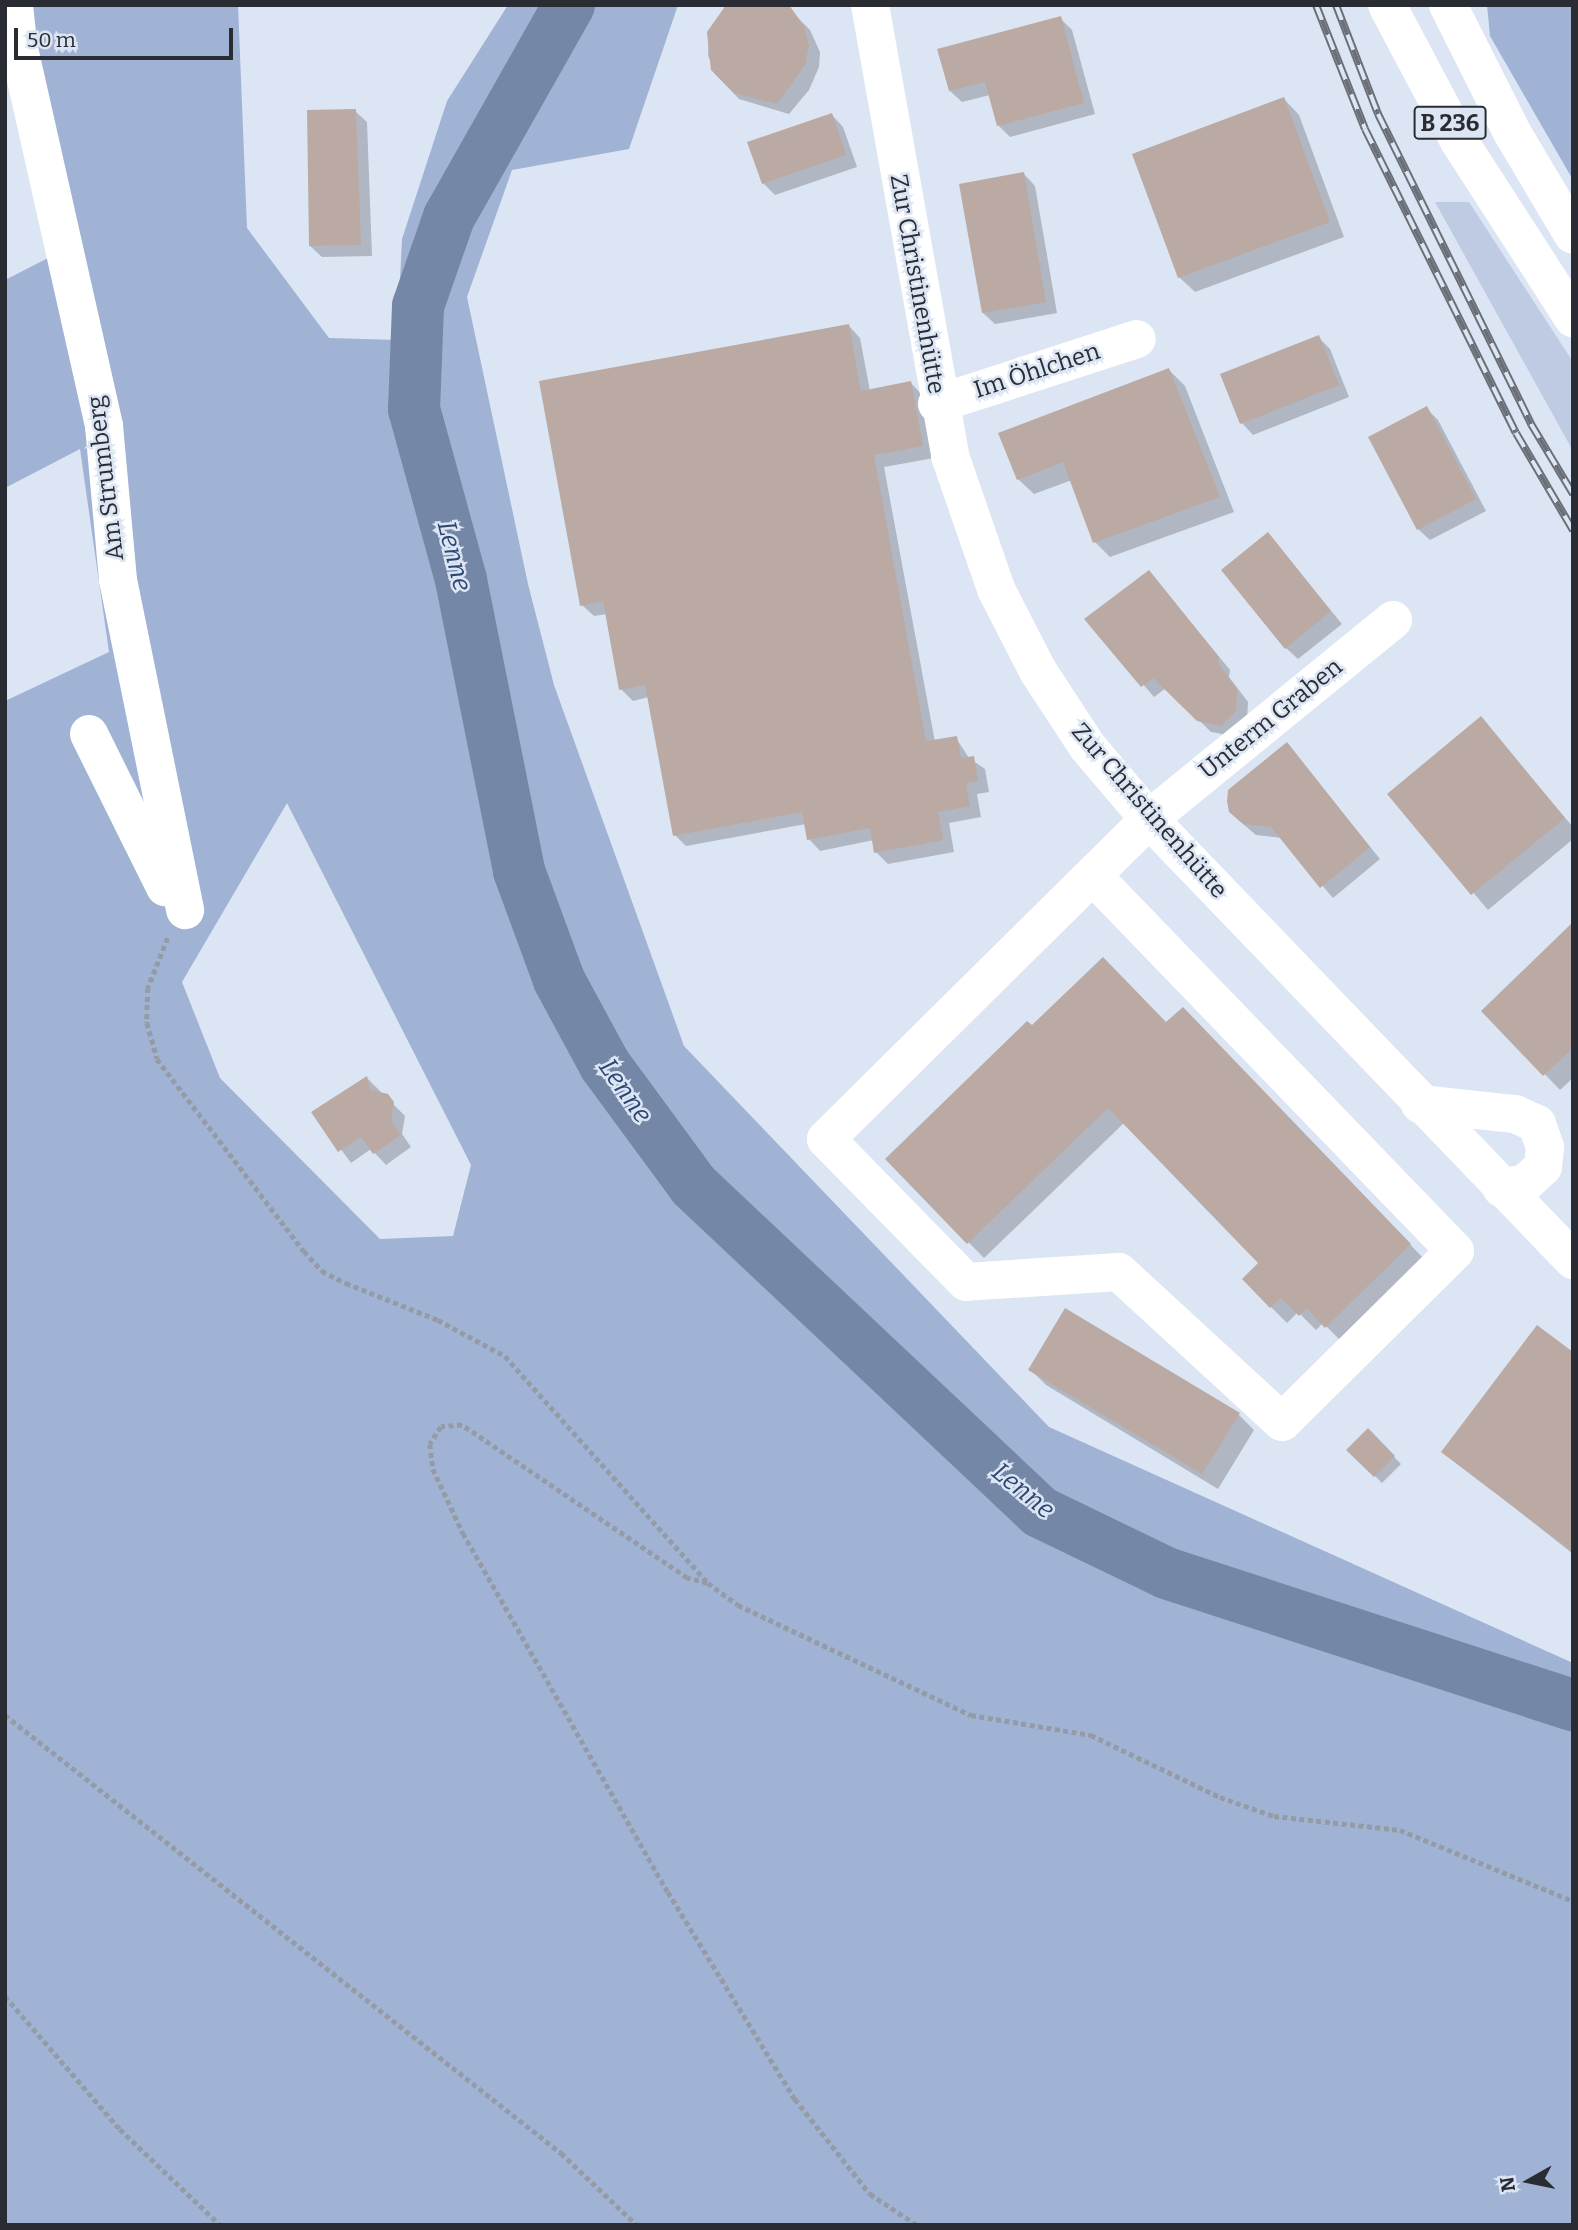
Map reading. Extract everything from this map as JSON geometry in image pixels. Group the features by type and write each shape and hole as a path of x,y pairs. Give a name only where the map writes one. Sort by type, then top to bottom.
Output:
{"street":[{"name":"Am Strumberg","path":"14,5 18,44 104,426 118,580 185,910"},
{"name":"Zur Christinenhütte","path":"870,5 937,404 964,507 1007,612 1038,671 1087,746 1149,819 1420,1104 1573,1260"},
{"name":"B 236","path":"1387,5 1459,141 1573,318"},
{"path":"1447,5 1513,134 1573,235"},
{"name":"Im Öhlchen","path":"937,404 1137,338"},
{"name":"Unterm Graben","path":"1093,876 1455,1251 1282,1422 1119,1272 966,1282 826,1139 1149,819 1392,620"},
{"path":"89,734 168,892 185,910"},
{"path":"1420,1104 1515,1114 1537,1125 1545,1147 1543,1167 1525,1184 1502,1188"}],"path":[{"path":"185,910 156,962 148,988 151,1042 171,1079 304,1251 334,1277 438,1320 505,1356 708,1583 738,1605 971,1715 1091,1735 1220,1797 1274,1816 1400,1830 1573,1901"},
{"path":"708,1583 687,1578 462,1425 441,1427 430,1444 433,1469 463,1533 668,1892 795,2099 870,2194 917,2225"},
{"path":"5,1715 561,2153 637,2225"},
{"path":"5,1996 120,2129 220,2225"}],"shaded area":[{"path":"23,5 238,5 247,228 329,338 397,340 402,239 447,101 508,5 678,5 629,149 512,170 467,297 528,584 554,685 684,1046 1049,1427 1573,1663 1573,2225 5,2225 5,701 109,652 80,449 5,488 5,280 52,256","holes":["287,803 471,1165 453,1236 380,1239 220,1078 182,982"]},
{"path":"1487,5 1573,5 1573,180 1490,36"},
{"path":"1435,202 1469,202 1573,362 1573,451"}],"building":[{"path":"726,5 789,5 804,26 809,45 805,65 777,104 734,93 711,70 707,32"},
{"path":"1061,16 1084,103 997,126 985,82 949,91 937,49"},
{"path":"1284,97 1330,222 1178,278 1132,154"},
{"path":"356,109 361,245 309,246 307,110"},
{"path":"832,113 846,155 762,184 747,142"},
{"path":"1024,172 1046,302 982,313 959,184"},
{"path":"849,324 861,391 911,381 923,446 874,455 926,741 957,736 961,758 974,756 978,781 966,783 970,806 938,812 943,840 874,853 870,828 807,840 802,812 673,836 645,685 619,690 603,601 580,606 539,381"},
{"path":"1319,335 1339,385 1240,424 1220,374"},
{"path":"1169,368 1220,497 1093,543 1063,462 1017,480 998,433"},
{"path":"1427,406 1476,499 1417,530 1368,437"},
{"path":"1268,532 1331,611 1285,649 1221,570"},
{"path":"1149,570 1219,657 1218,663 1237,689 1236,711 1221,726 1197,721 1153,678 1141,687 1084,619"},
{"path":"1481,716 1565,818 1471,895 1387,794"},
{"path":"1287,742 1370,847 1320,888 1271,827 1243,824 1229,812 1228,790"},
{"path":"1573,922 1573,1048 1543,1076 1481,1011"},
{"path":"1103,957 1166,1022 1183,1007 1411,1244 1325,1328 1307,1308 1299,1316 1281,1298 1270,1308 1242,1279 1258,1263 1108,1108 967,1244 885,1159 1027,1021 1032,1025"},
{"path":"367,1076 370,1090 388,1094 394,1102 391,1121 401,1135 373,1154 361,1137 338,1152 311,1112"},
{"path":"1065,1308 1240,1413 1202,1474 1028,1370"},
{"path":"1537,1325 1573,1352 1573,1552 1441,1452"},
{"path":"1368,1428 1395,1456 1374,1477 1346,1450"}],"waterway":[{"name":"Lenne","path":"569,5 449,217 418,306 414,409 461,580 519,871 559,980 605,1065 694,1186 1040,1512 1166,1573 1573,1705"}],"railway":[{"path":"1316,5 1365,129 1516,433 1573,530"},
{"path":"1336,5 1378,114 1531,424 1573,494"}]}
